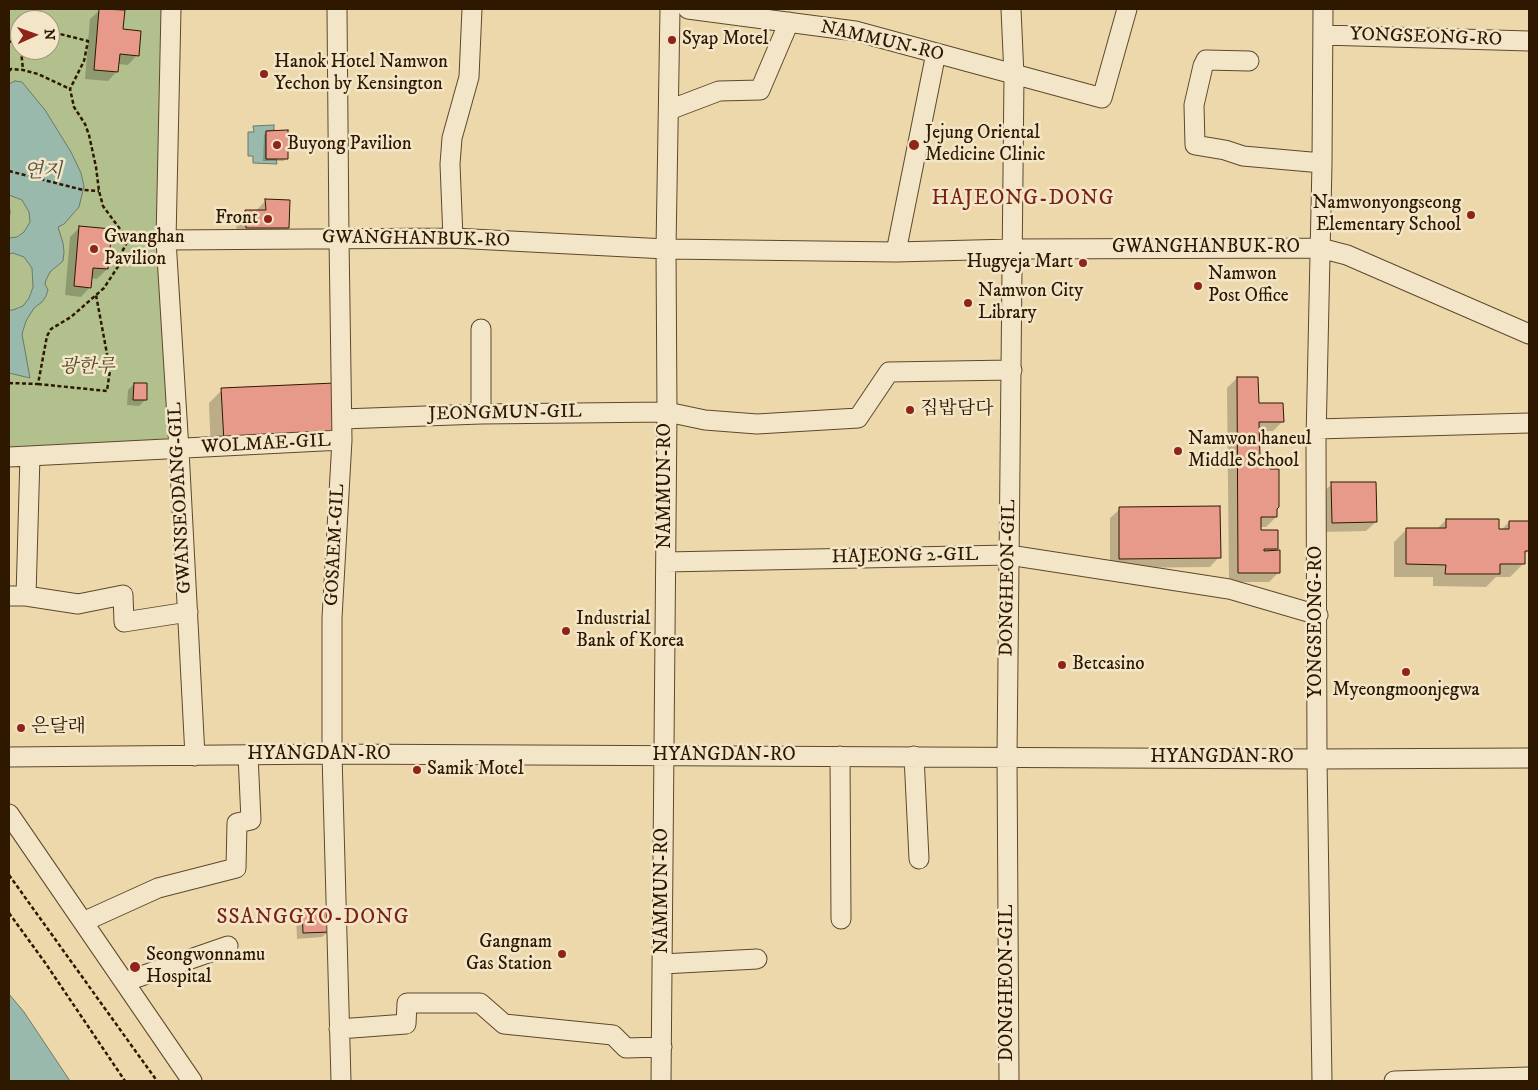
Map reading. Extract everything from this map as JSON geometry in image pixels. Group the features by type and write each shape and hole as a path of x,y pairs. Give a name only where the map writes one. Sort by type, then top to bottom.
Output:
{"street":[{"path":"166,240 171,9"},
{"name":"GOSAEM-GIL","path":"337,9 342,440 332,618 332,754 341,1081"},
{"path":"453,238 450,164 452,138 469,77 472,9"},
{"name":"NAMMUN-RO","path":"661,1081 667,412 666,249 670,110 670,9"},
{"name":"NAMMUN-RO","path":"688,9 855,31 1014,76"},
{"name":"DONGHEON-GIL","path":"1008,1081 1007,756 1014,76 1011,9"},
{"path":"1014,76 1102,98 1127,9"},
{"name":"YONGSEONG-RO","path":"1322,1081 1317,758 1317,429 1323,9"},
{"path":"670,110 718,91 760,90 788,22"},
{"name":"YONGSEONG-RO","path":"1322,35 1529,41"},
{"path":"896,252 936,53"},
{"path":"1249,61 1206,60 1194,105 1195,145 1224,150 1243,156 1322,163"},
{"name":"GWANGHANBUK-RO","path":"166,240 453,238 666,249 896,252 1012,249 1320,248 1347,256 1529,334"},
{"name":"GWANSEODANG-GIL","path":"166,240 195,756"},
{"path":"481,414 482,329"},
{"name":"JEONGMUN-GIL","path":"342,419 481,414 667,412 705,420 757,424 858,418 889,372 1012,370"},
{"path":"1317,429 1529,423"},
{"name":"WOLMAE-GIL","path":"9,457 179,450 342,440"},
{"path":"30,456 17,596 78,604 122,595 124,622 188,612"},
{"name":"HAJEONG 2-GIL","path":"666,562 1009,555 1229,589 1318,615"},
{"name":"HYANGDAN-RO","path":"9,757 332,754 1529,758"},
{"path":"83,922 158,888 236,868 237,823 251,820 248,755"},
{"path":"840,756 841,920"},
{"path":"914,756 919,859"},
{"path":"9,814 192,1081"},
{"path":"124,982 228,946"},
{"name":"NAMMUN-RO","path":"662,964 757,959"},
{"path":"339,1029 406,1024 407,1003 480,1003 504,1024 613,1035 626,1048 662,1047"},
{"path":"1394,1081 1529,1077"}],"path":[{"path":"60,34 88,41 84,61 70,89 74,107 85,124 89,135 103,206 128,240"},
{"path":"22,60 23,70"},
{"path":"9,71 12,69 23,70 38,74 70,89"},
{"path":"9,171 83,190 99,191"},
{"path":"128,240 166,240"},
{"path":"38,384 47,336 51,329 71,317 104,288 119,266 121,254 128,240"},
{"path":"9,382 107,391 110,370 96,295"},
{"path":"9,875 157,1081"},
{"path":"9,913 125,1081"}],"green space":[{"name":"광한루","path":"9,9 161,9 157,240 168,437 162,443 9,448"}],"water":[{"name":"연지","path":"15,81 22,82 45,110 71,152 81,173 84,186 79,207 64,224 58,227 63,243 63,261 50,272 45,284 48,290 46,296 34,308 26,321 22,334 30,378 9,373 9,310 23,306 29,298 33,287 32,268 24,257 13,253 9,254 9,238 17,237 24,232 30,222 29,212 22,200 9,195 9,84"},
{"path":"274,125 274,130 266,131 266,159 276,159 277,164 253,163 253,156 248,156 248,132 254,132 253,126"},
{"path":"9,994 24,1012 70,1081 9,1081"}],"building":[{"path":"99,9 125,10 123,29 141,31 139,56 120,54 118,72 94,70"},
{"name":"Buyong Pavilion","path":"288,130 288,159 266,159 266,131"},
{"name":"Front","path":"265,199 290,200 289,228 246,228 245,210 266,210"},
{"name":"Gwanghan Pavilion","path":"79,226 112,229 108,269 93,268 91,288 74,286"},
{"path":"1237,377 1258,377 1259,403 1283,403 1284,422 1259,422 1260,457 1270,457 1270,469 1279,469 1279,507 1277,509 1277,517 1261,517 1261,530 1278,530 1278,549 1264,549 1264,551 1280,550 1280,573 1238,573"},
{"path":"134,383 147,383 147,400 133,400"},
{"path":"335,383 337,437 224,442 221,388"},
{"path":"1331,482 1376,482 1377,522 1332,523"},
{"path":"1220,506 1221,558 1119,559 1119,507"},
{"path":"1446,519 1499,519 1499,529 1509,529 1509,521 1529,521 1529,551 1525,551 1525,564 1500,564 1500,574 1445,574 1446,565 1406,564 1406,528 1446,528"},
{"path":"302,907 313,907 313,909 330,908 330,932 303,933"}],"place":[{"name":"Syap Motel","path":"672,40"},
{"name":"Hanok Hotel Namwon Yechon by Kensington","path":"264,74"},
{"name":"Buyong Pavilion","path":"277,145"},
{"name":"Jejung Oriental Medicine Clinic","path":"914,145"},
{"name":"Namwonyongseong Elementary School","path":"1471,215"},
{"name":"Front","path":"268,219"},
{"name":"Gwanghan Pavilion","path":"94,249"},
{"name":"Hugyeja Mart","path":"1083,263"},
{"name":"Namwon Post Office","path":"1198,286"},
{"name":"Namwon City Library","path":"968,303"},
{"name":"집밥담다","path":"910,410"},
{"name":"Namwon haneul Middle School","path":"1178,451"},
{"name":"Industrial Bank of Korea","path":"566,631"},
{"name":"Betcasino","path":"1062,665"},
{"name":"Myeongmoonjegwa","path":"1406,672"},
{"name":"은달래","path":"21,728"},
{"name":"Samik Motel","path":"417,770"},
{"name":"Gangnam Gas Station","path":"562,954"},
{"name":"Seongwonnamu Hospital","path":"135,967"}],"district":[{"name":"HAJEONG-DONG","path":"1023,200"},
{"name":"SSANGGYO-DONG","path":"313,919"}]}
